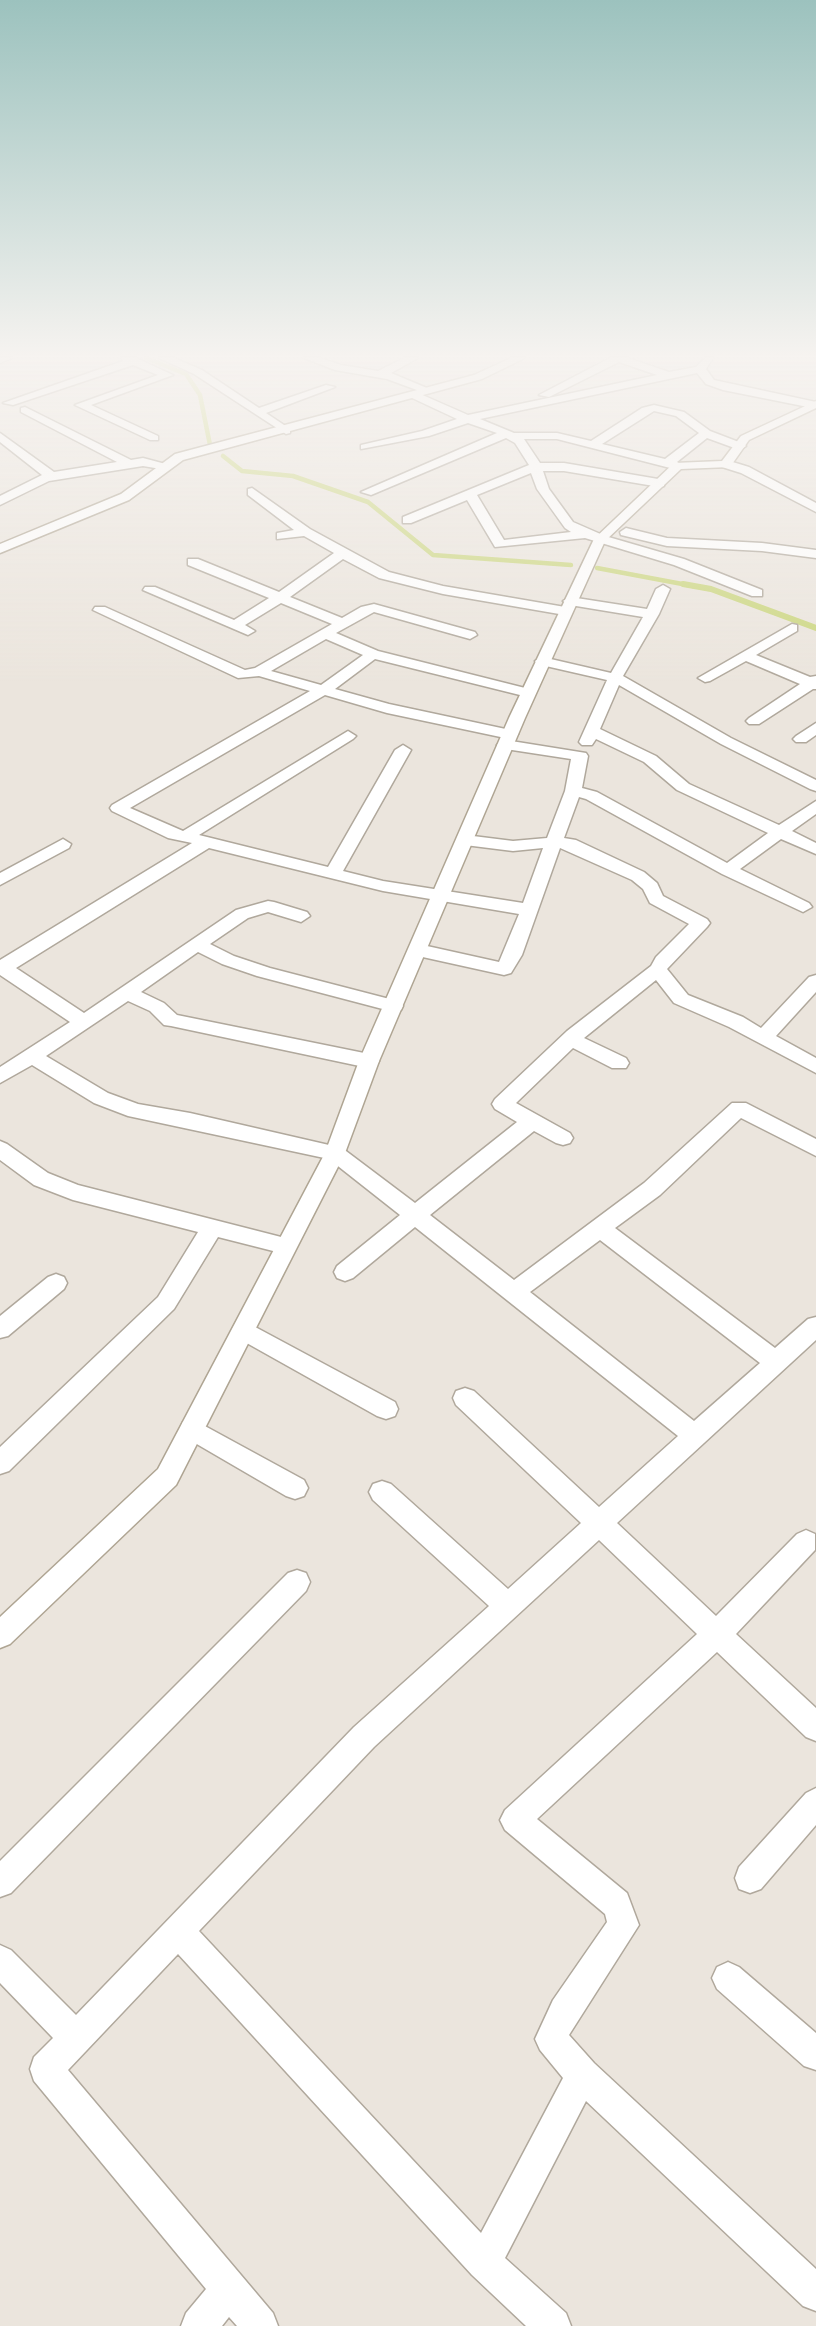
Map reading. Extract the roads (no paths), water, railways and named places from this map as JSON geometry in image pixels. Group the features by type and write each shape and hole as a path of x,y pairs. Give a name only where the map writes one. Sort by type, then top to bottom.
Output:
{"street":[{"path":"39,467 51,476"},
{"path":"0,501 51,476 112,467"},
{"path":"0,549 125,497 166,467"},
{"path":"368,492 430,467"},
{"path":"407,520 536,467 564,467 660,483"},
{"path":"536,467 543,489 569,525 679,562 757,593"},
{"path":"0,1635 167,1477 335,1153 369,1061 598,534 660,483 671,467"},
{"path":"734,467 816,508"},
{"path":"251,492 305,532 384,575 443,590 652,614"},
{"path":"470,494 500,544 598,534 816,554"},
{"path":"282,536 305,532"},
{"path":"234,625 321,570 342,552"},
{"path":"193,562 343,623"},
{"path":"418,950 504,969 513,955 573,791 580,756 615,678 652,614 663,589"},
{"path":"150,590 248,631"},
{"path":"100,610 243,675 259,672 366,610 384,609 470,635"},
{"path":"705,677 792,628"},
{"path":"325,634 373,654 528,693"},
{"path":"373,654 323,690 118,808 185,836 333,874 383,886 529,909"},
{"path":"745,655 815,683"},
{"path":"542,661 615,678 635,687 726,741 816,786"},
{"path":"259,672 387,708 580,756"},
{"path":"754,721 815,683"},
{"path":"801,739 816,728"},
{"path":"593,731 650,759 683,787 816,849"},
{"path":"185,836 348,736"},
{"path":"333,874 403,750"},
{"path":"573,791 591,795 728,870 803,907"},
{"path":"728,870 816,806"},
{"path":"465,840 513,845 553,842 570,844 638,876 651,887 656,899 701,923 662,961 658,969 571,1039 502,1104 563,1138"},
{"path":"84,1022 1,967 206,842"},
{"path":"0,880 63,844"},
{"path":"0,1076 242,914 268,906 301,916"},
{"path":"196,944 228,960 264,972 394,1006"},
{"path":"658,969 681,999 736,1022 816,1066"},
{"path":"763,1038 815,984"},
{"path":"126,993 157,1007 171,1020 369,1061"},
{"path":"571,1039 619,1063"},
{"path":"32,1056 101,1098 135,1111 335,1153 695,1436"},
{"path":"514,1292 652,1189 739,1108 816,1148"},
{"path":"345,1272 532,1121"},
{"path":"0,1149 41,1179 73,1192 285,1246"},
{"path":"0,1463 166,1303 213,1226"},
{"path":"600,1228 776,1362"},
{"path":"0,1329 56,1283"},
{"path":"260,2326 46,2069 364,1737 816,1326"},
{"path":"244,1330 386,1409"},
{"path":"465,1398 816,1727"},
{"path":"192,1429 295,1488"},
{"path":"382,1492 508,1606"},
{"path":"813,1541 718,1633 514,1820 616,1904 624,1925 564,2011 551,2039 582,2075 816,2293"},
{"path":"0,1882 297,1582"},
{"path":"750,1878 816,1803"},
{"path":"178,1932 484,2263 553,2326"},
{"path":"0,1961 77,2039"},
{"path":"728,1978 816,2054"},
{"path":"484,2263 582,2075"},
{"path":"199,2326 229,2289"}],"waterway":[{"path":"236,467 242,471 293,476 368,502 433,555 571,565"},
{"path":"597,568 693,586"},
{"path":"683,584 711,589 816,628"}]}
